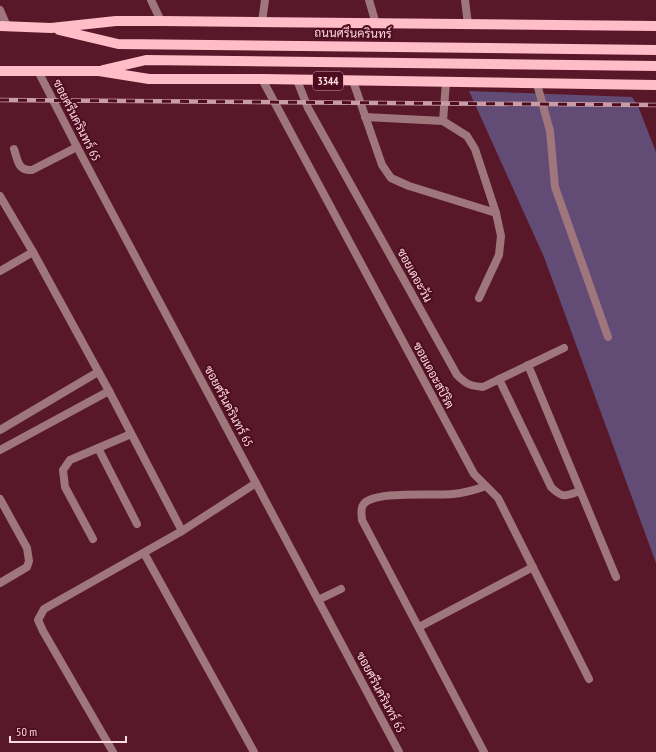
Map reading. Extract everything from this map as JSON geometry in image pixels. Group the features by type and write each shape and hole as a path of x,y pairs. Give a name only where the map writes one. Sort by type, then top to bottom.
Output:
{"main road":[{"name":"ถนนศรีนครินทร์","path":"4,26 51,28 116,21 161,21 656,26"},
{"name":"ถนนศรีนครินทร์","path":"51,28 118,44 656,50"},
{"name":"3344","path":"99,71 146,60 656,66"},
{"name":"3344","path":"0,71 99,71 149,79 262,79 656,86"}],"street":[{"path":"151,0 161,21"},
{"path":"262,22 265,0"},
{"path":"368,0 376,24"},
{"path":"465,0 468,24"},
{"path":"0,10 4,26"},
{"name":"ซอยศรีนครินทร์ 65","path":"38,71 399,752"},
{"name":"ซอยเดอะสปิริต","path":"262,79 474,474 498,498 589,679"},
{"name":"ซอยเดอะวัน","path":"297,80 308,108 457,375 465,383 473,386 483,386 564,348"},
{"path":"354,81 382,165 391,178 409,186 496,213"},
{"path":"444,121 446,82"},
{"path":"537,84 550,131 555,187 608,337"},
{"path":"365,117 444,121 467,136 475,149 496,213 501,236 499,255 479,298"},
{"path":"14,150 21,168 25,170 32,170 77,147"},
{"path":"1,200 33,252 109,391 182,531"},
{"path":"0,271 33,252"},
{"path":"528,365 616,577"},
{"path":"0,430 98,372"},
{"path":"499,379 551,487 559,496 566,496 580,491"},
{"path":"0,450 109,391"},
{"path":"93,540 65,487 63,470 70,460 131,434"},
{"path":"98,448 137,524"},
{"path":"113,752 38,620 44,609 182,531 256,483"},
{"path":"484,752 362,520 361,511 362,505 367,501 384,496 453,494 471,491 486,486"},
{"path":"0,499 26,548 29,561 27,567 0,583"},
{"path":"144,553 254,752"},
{"path":"419,627 533,567"},
{"path":"318,600 341,589"}],"shaded area":[{"path":"469,91 632,97 638,106 656,152 656,563 544,257"}],"railway":[{"path":"0,100 656,105"}]}
